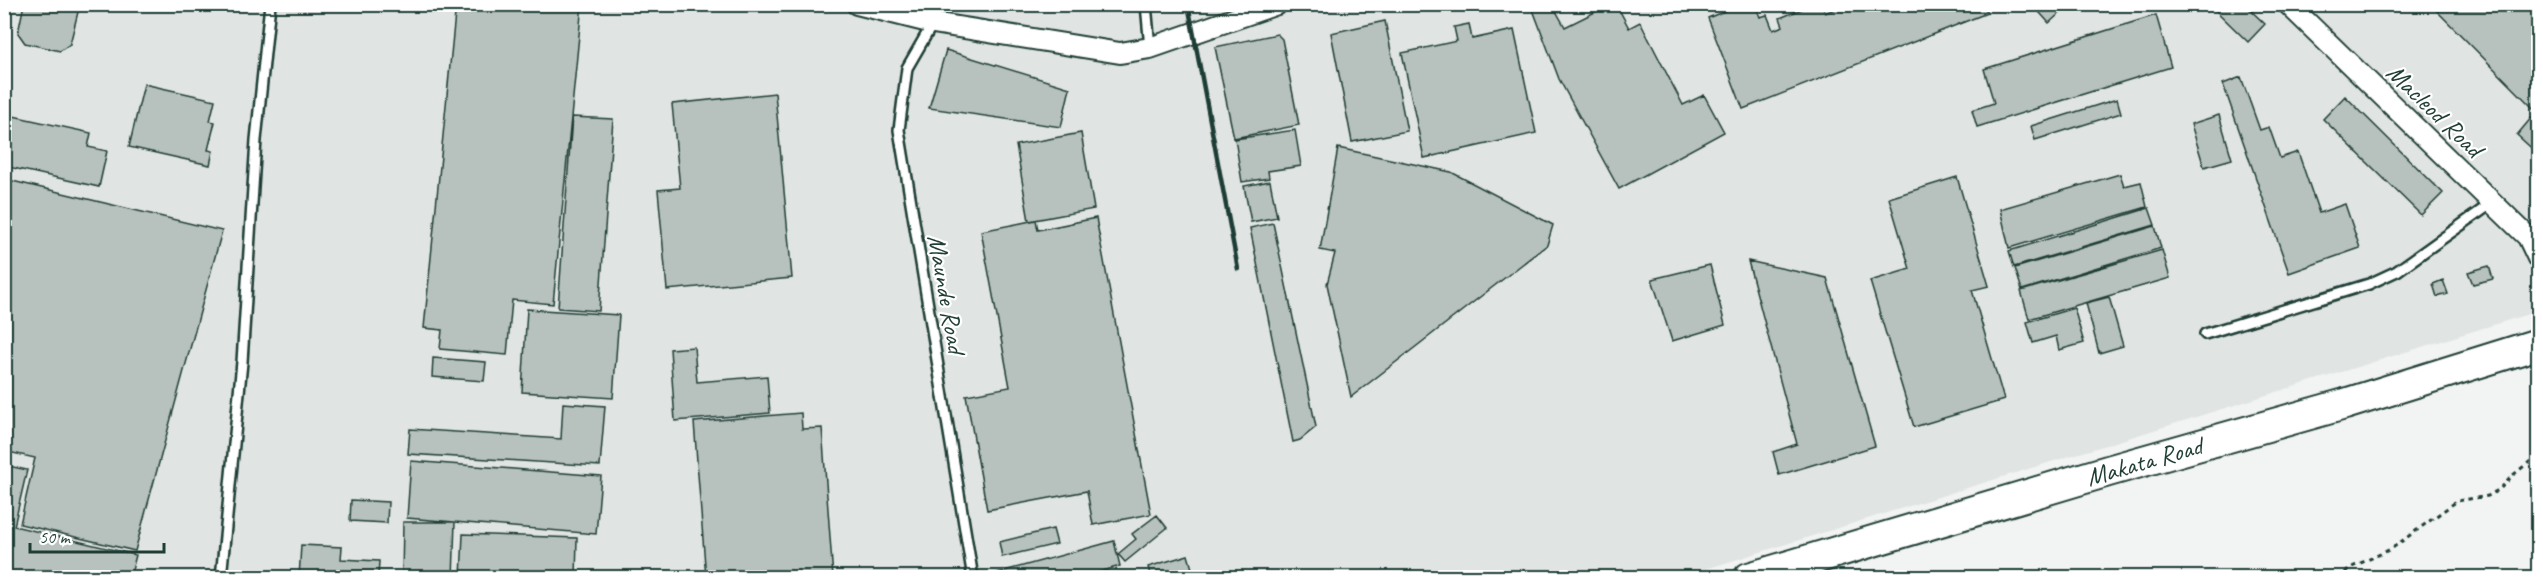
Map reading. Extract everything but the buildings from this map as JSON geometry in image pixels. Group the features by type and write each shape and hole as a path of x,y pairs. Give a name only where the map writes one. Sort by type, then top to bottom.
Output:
{"main road":[{"name":"Makata Road","path":"1749,578 2538,345"}],"street":[{"path":"857,4 933,23 1120,53 1150,48 1277,4"},
{"name":"Macleod Road","path":"2288,4 2492,203 2531,234 2538,258"}],"lane":[{"path":"221,578 242,362 256,140 270,4"},
{"path":"1146,4 1150,48"},
{"name":"Maunde Road","path":"933,23 907,68 899,130 973,578"},
{"path":"2205,334 2369,284 2397,271 2492,203"}],"path":[{"path":"2338,578 2350,568 2391,549 2457,501 2488,496 2500,489 2538,455"}],"shaded area":[{"path":"4,5 2538,5 2538,311 1680,577 5,577"}],"railway":[{"path":"1188,4 1238,269"}]}
